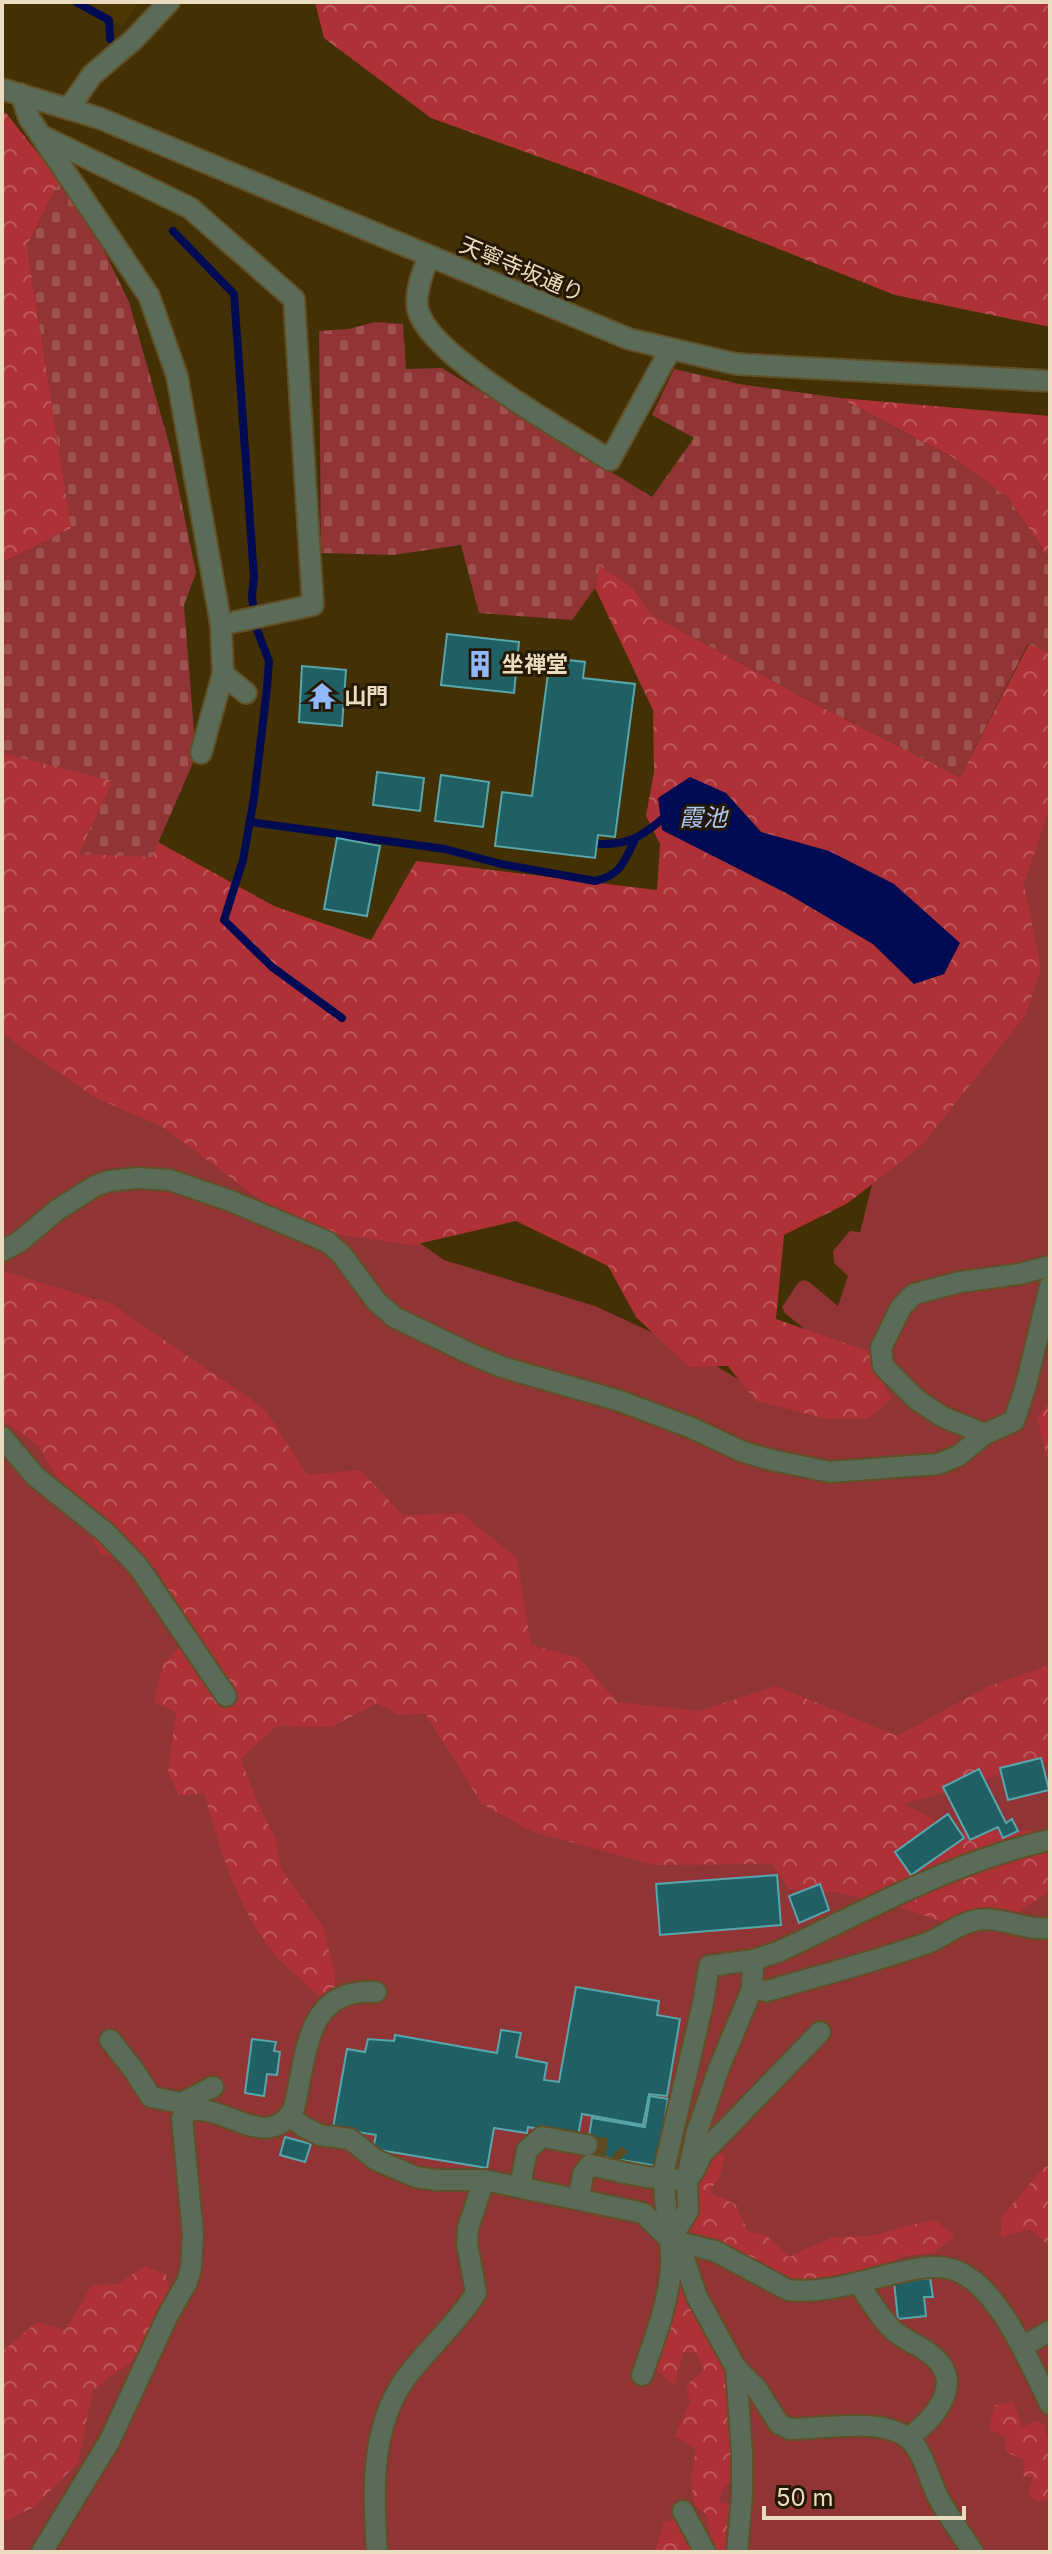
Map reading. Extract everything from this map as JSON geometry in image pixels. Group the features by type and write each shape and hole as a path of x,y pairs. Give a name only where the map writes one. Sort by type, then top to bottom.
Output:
{"street":[{"path":"69,108 92,75 142,31 169,2"},
{"path":"11,92 149,296 177,376 221,625 223,674 201,753"},
{"name":"天寧寺坂通り","path":"11,92 69,108 205,161 629,339 736,364 1050,381"},
{"path":"42,136 190,208 294,299 313,605 221,625"},
{"path":"429,256 423,270 417,309 442,346 511,396 610,460 670,350"},
{"path":"223,674 246,693"},
{"path":"2,1251 95,1186 137,1178 170,1180 231,1201 328,1242 342,1255 376,1301 394,1317 473,1355 502,1367 643,1409 741,1451 830,1472 938,1464 958,1456 985,1434 1014,1421 1050,1286"},
{"path":"985,1434 943,1417 917,1400 883,1366 881,1348 901,1307 914,1294 960,1282 1020,1274 1050,1266"},
{"path":"2,1437 35,1476 105,1532 138,1566 226,1696"},
{"path":"642,2375 662,2317 671,2269 664,2179 709,1966 753,1960 778,1952 875,1904 962,1866 1013,1848 1050,1840"},
{"path":"752,1989 767,1991 914,1947 977,1920 1050,1928"},
{"path":"670,2240 688,2211 687,2179 701,2122 752,1989 753,1960"},
{"path":"182,2118 189,2111 206,2110 243,2124 275,2127 289,2116 297,2097 315,2020 339,1997 358,1991 376,1992"},
{"path":"579,2199 583,2174 590,2165 620,2165 664,2179 687,2179 702,2154 820,2032"},
{"path":"110,2040 151,2097 182,2103 213,2087"},
{"path":"42,2552 116,2427 191,2268 193,2234 182,2118 167,2102"},
{"path":"289,2116 320,2135 350,2139 376,2160 416,2177 484,2180 643,2213 670,2240 685,2262 697,2297 736,2368 757,2389 779,2424 790,2429 862,2426 887,2429 908,2438 938,2497 973,2552"},
{"path":"520,2187 527,2150 542,2137 587,2145"},
{"path":"377,2552 374,2472 391,2403 403,2381 476,2293 467,2243 468,2228 484,2180"},
{"path":"670,2240 715,2251 788,2290 859,2284 895,2273 931,2267 950,2268 983,2288 1023,2346 1050,2404"},
{"path":"859,2284 889,2327 929,2353 941,2364 945,2374 945,2393 940,2406 932,2419 908,2438"},
{"path":"1023,2346 1050,2331"},
{"path":"736,2368 742,2453 737,2552"},
{"path":"683,2511 705,2552"}],"shaded area":[{"path":"76,2 139,2 123,26"}],"green space":[{"path":"315,2 1050,2 1050,327 895,295 617,185 431,118 324,38"},
{"path":"2,112 6,113 60,181 27,246 72,528 2,563"},
{"path":"60,181 96,234 129,302 170,447 196,573 184,605 196,756 152,857 79,854 112,781 2,753 2,563 71,528 27,246"},
{"path":"375,322 403,324 406,369 442,368 652,497 694,438 652,415 674,369 739,384 840,398 952,457 1008,498 1050,560 1050,653 1028,644 960,777 804,698 651,614 633,587 600,566 595,588 572,620 479,613 461,545 393,555 321,553 319,331 349,329"},
{"path":"840,398 1050,416 1050,560 1008,498 952,457"},
{"path":"600,565 633,587 651,614 804,698 960,777 1029,644 1050,653 1050,807 1024,884 1041,968 1025,1016 922,1145 848,1203 784,1235 776,1319 867,1351 891,1399 868,1419 827,1419 756,1401 728,1366 689,1367 636,1317 608,1266 516,1221 413,1245 300,1229 163,1127 94,1097 2,1033 2,632 102,704 125,824 274,906 371,940 416,861 657,890 660,844 646,816 654,772 653,710 595,588","holes":["726,793 761,832 914,984 873,944 788,894 663,830"]},
{"path":"1050,696 1050,2552 2,2552 2,960 444,1260 595,1306 688,1349 758,1391 820,1342 782,1307 798,1283 803,1280 809,1282 838,1306 848,1276 834,1263 833,1251 850,1231 860,1232 883,1142"},
{"path":"2,1271 112,1304 265,1409 307,1475 360,1470 403,1515 461,1513 517,1558 531,1645 579,1658 617,1702 699,1711 776,1686 897,1736 989,1686 1050,1665 1050,1760 904,1804 957,1832 1050,1830 1050,1891 1018,1913 956,1926 898,1907 836,1892 789,1889 772,1864 654,1865 531,1831 482,1804 425,1713 399,1715 377,1703 332,1727 277,1726 241,1759 257,1802 275,1837 281,1869 323,1927 335,1975 335,1992 319,1996 278,1958 252,1921 232,1880 204,1793 179,1796 168,1772 176,1712 154,1702 163,1664 186,1641 158,1569 101,1554 38,1445 2,1420"},
{"path":"1050,1401 1050,1469 1037,1418"},
{"path":"716,2149 725,2157 719,2178 709,2192 735,2204 748,2231 767,2236 789,2257 833,2237 873,2236 936,2220 955,2237 933,2253 904,2256 881,2267 804,2282 734,2257 687,2229 705,2157"},
{"path":"1050,2166 1050,2247 1030,2229 1001,2237 1001,2218 1044,2167"},
{"path":"145,2266 166,2275 171,2301 144,2352 93,2390 78,2463 34,2507 2,2523 2,2352 37,2322 65,2330 92,2285 118,2284"},
{"path":"685,2278 707,2327 708,2342 725,2357 737,2413 730,2428 739,2435 740,2450 730,2465 738,2477 722,2489 719,2502 736,2506 734,2521 725,2533 729,2543 723,2552 712,2546 707,2515 694,2504 691,2477 696,2449 675,2436 690,2402 686,2386 704,2370 695,2352 684,2352 674,2386 655,2368 671,2279"},
{"path":"1013,2402 1022,2427 1036,2421 1044,2424 1050,2440 1050,2499 1038,2502 1028,2493 1033,2478 1023,2476 1024,2460 1006,2452 1006,2437 989,2429 995,2405"},
{"path":"681,2520 697,2552 655,2552 664,2521"}],"water":[{"name":"霞池","path":"690,777 726,793 761,832 829,851 894,884 960,943 944,974 914,984 873,944 788,894 662,830 658,798"}],"building":[{"name":"坐禅堂","path":"447,634 519,642 514,693 441,685"},
{"path":"550,658 585,662 583,678 635,684 615,837 598,835 595,858 495,846 502,792 532,796"},
{"name":"山門","path":"302,666 346,670 342,726 299,722"},
{"path":"377,772 424,778 420,811 373,805"},
{"path":"441,775 489,782 483,827 435,821"},
{"path":"337,838 380,846 367,916 324,909"},
{"path":"1041,1758 1049,1790 1008,1800 1000,1768"},
{"path":"979,1769 1006,1823 1012,1819 1018,1831 1003,1838 998,1827 970,1840 943,1787"},
{"path":"948,1814 964,1838 911,1875 895,1852"},
{"path":"777,1875 781,1925 660,1935 656,1884"},
{"path":"820,1884 829,1910 799,1923 789,1896"},
{"path":"576,1987 659,2001 657,2015 680,2019 667,2096 649,2094 643,2125 582,2114 578,2136 528,2127 527,2133 494,2128 487,2168 373,2149 376,2135 333,2128 347,2049 365,2052 368,2039 394,2041 395,2035 497,2053 501,2030 521,2033 516,2057 547,2063 544,2080 559,2082"},
{"path":"252,2039 276,2042 274,2051 280,2052 277,2075 267,2074 264,2096 245,2093"},
{"path":"650,2096 668,2099 657,2166 586,2154 592,2118 645,2127"},
{"path":"285,2137 311,2144 305,2162 280,2155"},
{"path":"930,2278 933,2297 924,2297 926,2316 898,2319 894,2282"}],"waterway":[{"path":"76,2 109,20 110,39"},
{"path":"173,231 234,294 254,577 252,597 257,630 269,661 254,798 243,860 224,920 272,967 342,1018"},
{"path":"597,844 632,840 661,820"},
{"path":"250,822 445,849 501,864 595,881 616,872 634,842"}],"tunnel":[{"path":"587,2145 611,2149 621,2159"}],"place":[{"name":"坐禅堂","path":"480,664"},
{"name":"山門","path":"322,696"}]}
